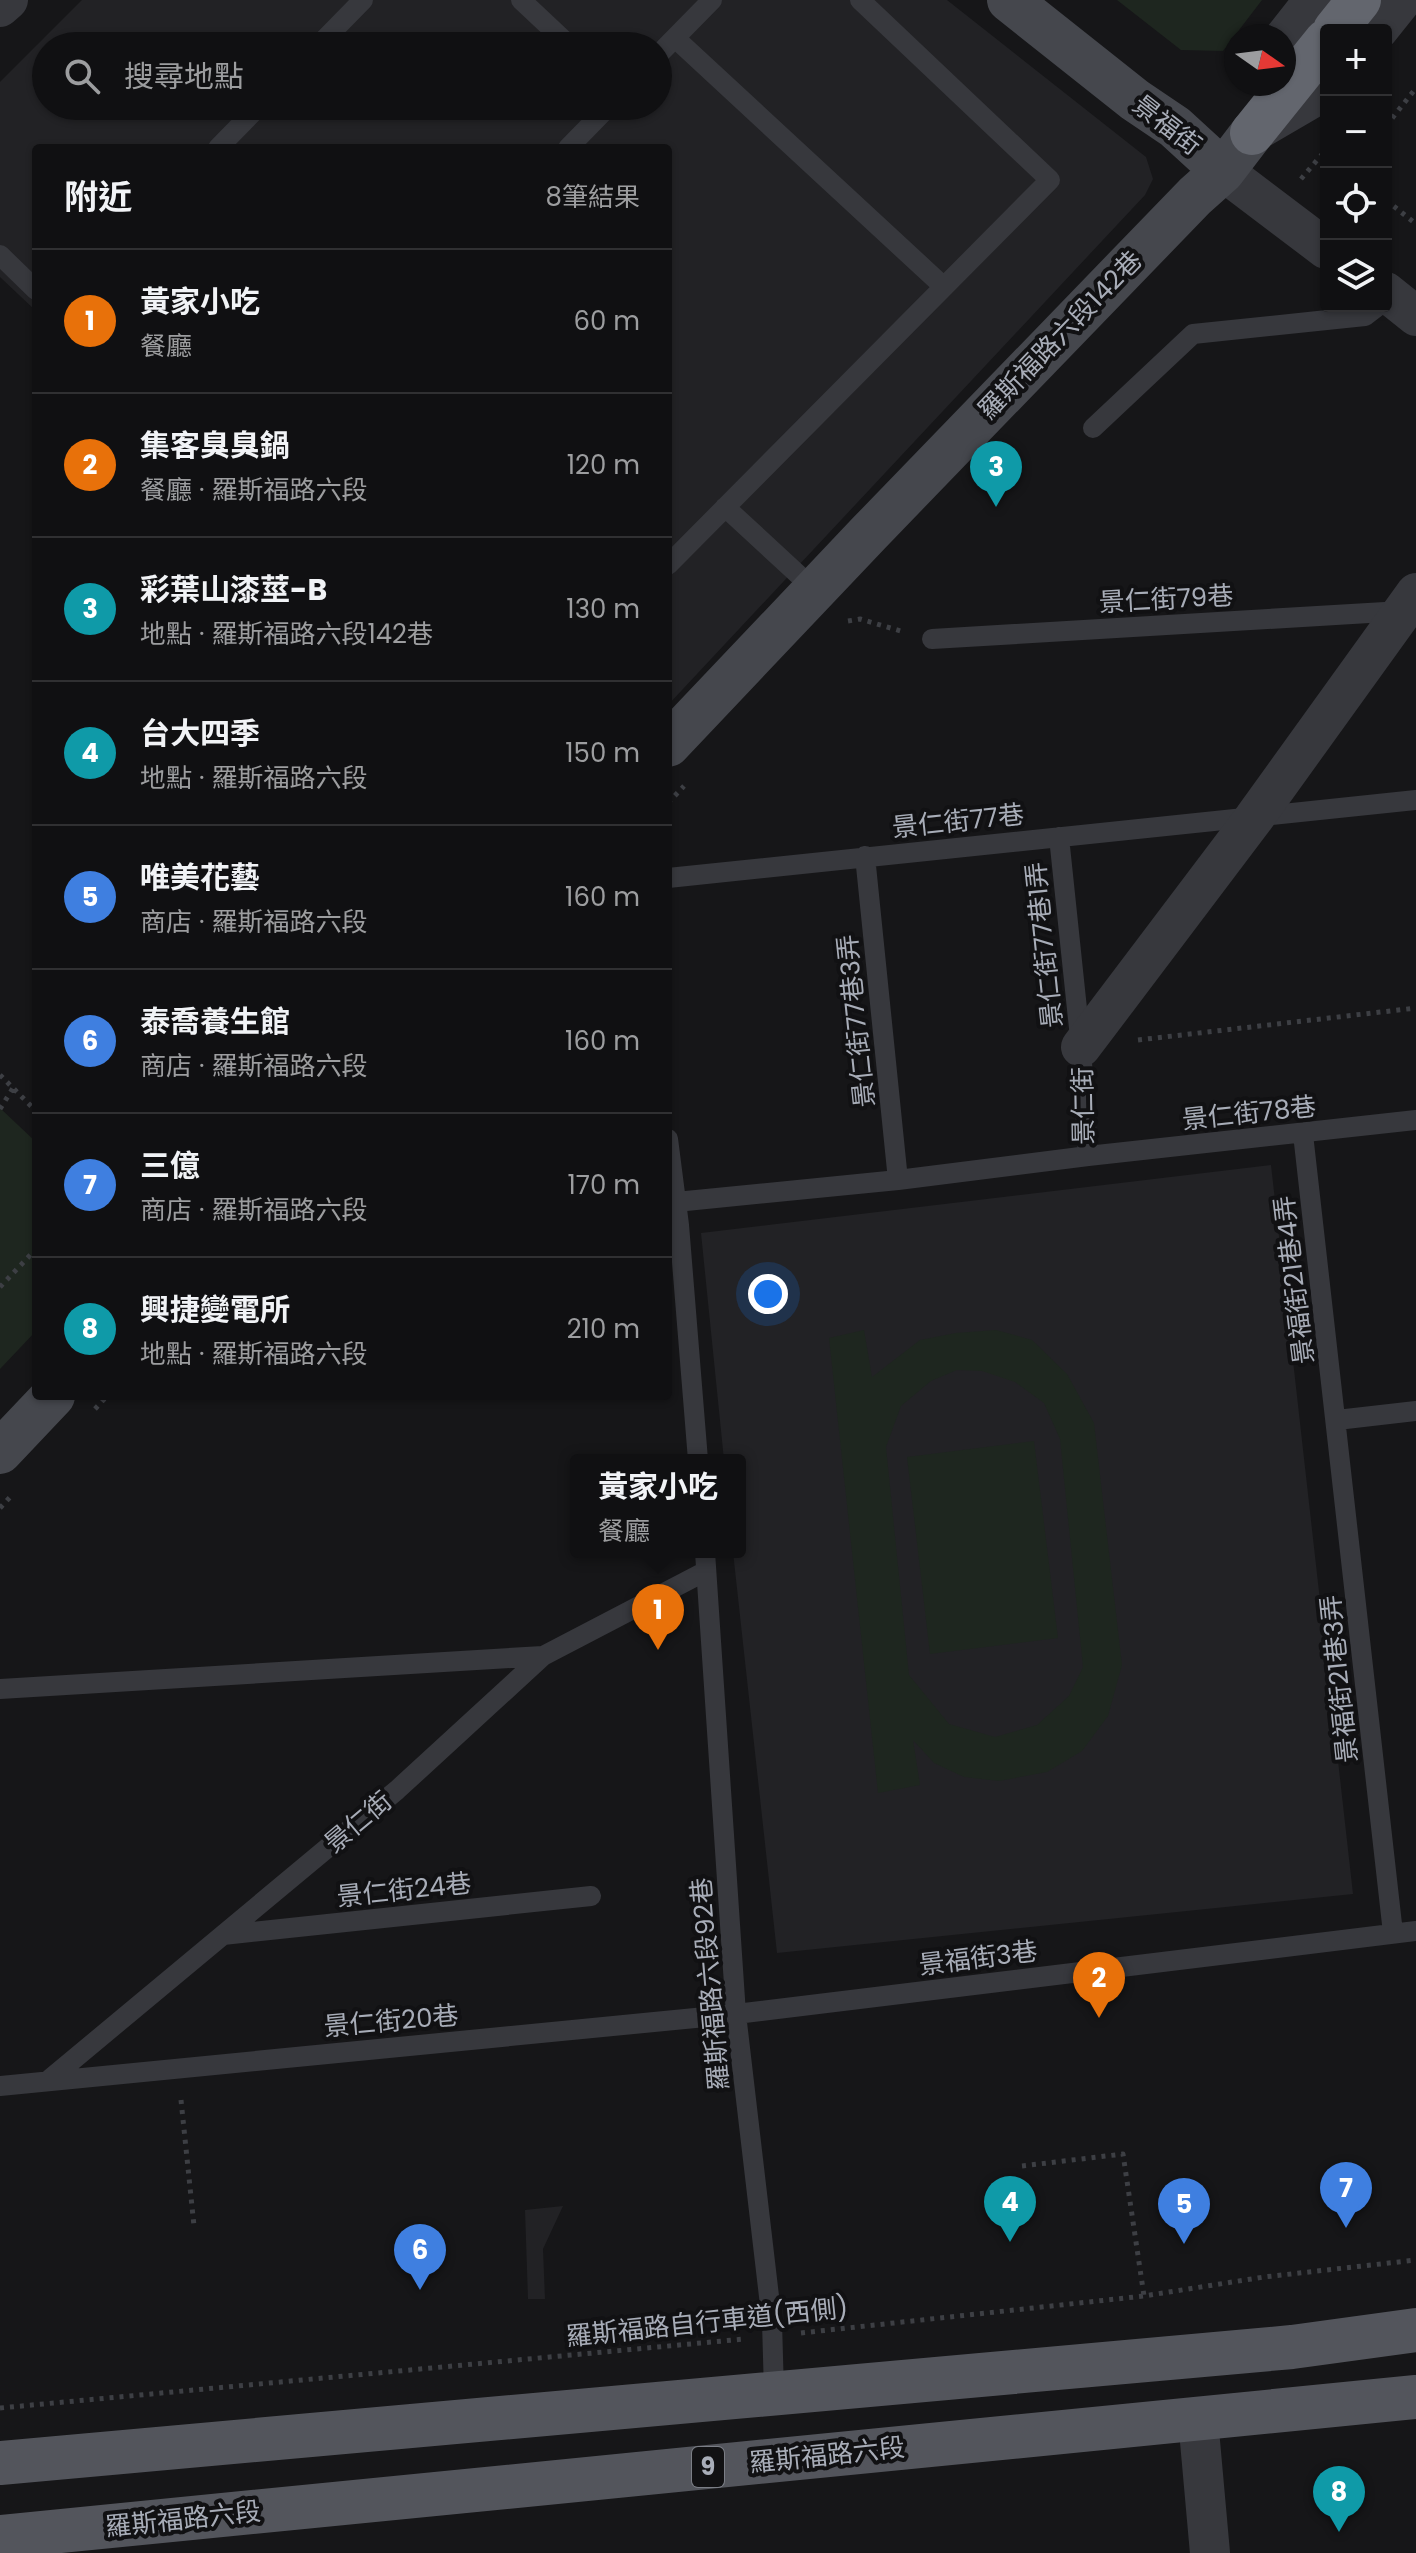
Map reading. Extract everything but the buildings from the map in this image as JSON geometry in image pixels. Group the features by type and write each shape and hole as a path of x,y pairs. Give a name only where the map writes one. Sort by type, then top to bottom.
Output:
{"highway":[{"path":"1340,24 1359,0"},
{"path":"1252,133 1320,48"}],"main road":[{"path":"0,2463 1292,2347 1416,2330"},
{"name":"羅斯福路六段","path":"0,2537 1416,2397"}],"street":[{"path":"0,7 8,0"},
{"name":"景福街","path":"1009,0 1135,100 1175,127 1223,171 1320,244"},
{"path":"1295,24 1314,0"},
{"path":"1383,24 1402,0"},
{"name":"羅斯福路六段142巷","path":"1252,133 1320,93"},
{"name":"羅斯福路六段142巷","path":"672,742 829,605 1195,196 1223,171 1252,133 1264,96"},
{"name":"景仁街","path":"1081,1047 1254,818 1409,602"},
{"path":"0,1452 49,1400"},
{"path":"1198,2419 1210,2553"}],"lane":[{"path":"332,32 363,0"},
{"path":"521,0 555,32"},
{"path":"672,41 712,0"},
{"path":"672,561 1050,180 860,0"},
{"path":"675,38 944,287"},
{"path":"222,144 245,120"},
{"path":"572,144 595,120"},
{"path":"0,255 32,286"},
{"path":"1093,428 1193,334 1365,316 1372,312"},
{"path":"725,507 829,605"},
{"name":"景仁街79巷","path":"932,639 1409,602"},
{"name":"景仁街77巷","path":"672,878 1416,800"},
{"name":"景仁街77巷1弄","path":"1059,837 1081,1047"},
{"name":"景仁街77巷3弄","path":"865,856 898,1180"},
{"name":"景仁街","path":"676,1202 898,1180 1088,1156 1081,1047"},
{"name":"景仁街78巷","path":"1088,1156 1416,1120"},
{"name":"景福街21巷4弄","path":"1303,1134 1337,1420"},
{"path":"672,1170 697,1454"},
{"path":"1337,1420 1416,1411"},
{"name":"景福街21巷3弄","path":"1337,1420 1393,1933"},
{"name":"景仁街","path":"50,2079 397,1790 543,1656 706,1561"},
{"name":"羅斯福路六段92巷","path":"706,1561 736,2014 773,2336 774,2392"},
{"path":"0,1689 543,1656"},
{"name":"景仁街24巷","path":"223,1935 591,1896"},
{"name":"景福街3巷","path":"736,2014 1416,1931"},
{"name":"景仁街20巷","path":"50,2079 736,2014"},
{"path":"0,2086 50,2079"}],"path":[{"path":"1392,118 1416,88"},
{"path":"1392,205 1416,224"},
{"path":"829,605 860,619 932,639"},
{"path":"1081,1047 1416,1008"},
{"path":"0,1075 32,1107"},
{"path":"0,1109 13,1088"},
{"path":"0,1287 32,1253"},
{"path":"178,2067 194,2226"},
{"path":"1022,2166 1123,2154 1144,2296"},
{"name":"羅斯福路自行車道(西側)","path":"0,2408 773,2336 1144,2296 1264,2277 1416,2260"}],"shaded area":[{"path":"82,0 947,0 1146,157 1153,179 1145,195 672,701 672,144 32,144 32,307 0,277 0,82 32,50 32,120 672,120 672,32 50,32"},
{"path":"1117,0 1262,0 1244,24 1224,24 1223,51 1181,50"},
{"path":"0,1108 32,1138 32,1335 0,1369"},
{"path":"1271,1165 1353,1894 777,1953 734,1558 746,1558 746,1454 723,1454 701,1233"},
{"path":"864,1330 872,1377 920,1340 996,1330 1032,1340 1067,1374 1094,1423 1122,1665 1108,1716 1082,1751 1047,1772 999,1781 964,1777 934,1763 913,1740 920,1785 878,1793 829,1338","holes":["957,1370 982,1371 1015,1382 1044,1403 1060,1439 1083,1667 1069,1696 1037,1725 995,1737 949,1724 909,1675 886,1447 901,1406 931,1381"]},
{"path":"1034,1441 1058,1638 930,1654 907,1457"},
{"path":"563,2206 543,2249 545,2299 528,2299 525,2210"}],"place":[{"name":"彩葉山漆莖-B","path":"996,507"},
{"name":"黃家小吃","path":"658,1650"},
{"name":"集客臭臭鍋","path":"1099,2018"},
{"name":"三億","path":"1346,2228"},
{"name":"台大四季","path":"1010,2242"},
{"name":"唯美花藝","path":"1184,2244"},
{"name":"泰喬養生館","path":"420,2290"},
{"name":"興捷變電所","path":"1339,2532"}]}
